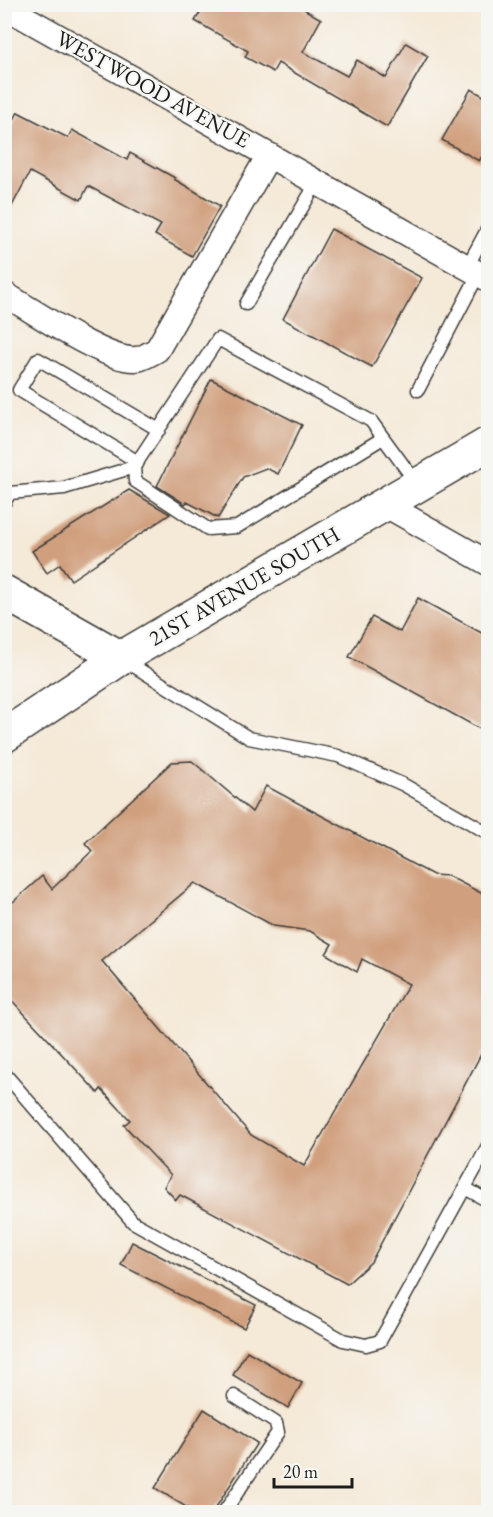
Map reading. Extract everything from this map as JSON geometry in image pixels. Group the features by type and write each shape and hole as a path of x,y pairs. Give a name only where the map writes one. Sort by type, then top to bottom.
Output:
{"main road":[{"name":"21ST AVENUE SOUTH","path":"4,736 121,658 489,444"},
{"path":"4,592 121,658"}],"street":[{"name":"WESTWOOD AVENUE","path":"4,6 478,273"},
{"name":"WESTWOOD AVENUE","path":"4,294 90,344 114,355 137,359 158,350 269,155"},
{"path":"384,504 489,563"}],"lane":[{"path":"246,304 317,182"},
{"path":"418,390 478,273 489,228"},
{"path":"383,438 237,527 208,529 135,481 136,464 218,339 371,421 418,485"},
{"path":"136,464 19,390 38,359 159,430"},
{"path":"4,503 10,493 64,488 136,464"},
{"path":"121,658 249,738 338,756 404,785 489,833"},
{"path":"4,1074 133,1222 344,1340 366,1345 380,1341 489,1146"},
{"path":"465,1188 489,1201"},
{"path":"225,1512 278,1432 276,1423 234,1396"}],"building":[{"path":"205,4 295,4 321,19 303,52 347,76 357,60 386,78 406,43 428,56 387,127 278,63 273,72 245,57 248,51 195,21"},
{"path":"471,89 489,99 489,146 479,161 442,140"},
{"path":"18,112 68,138 72,130 127,160 130,153 220,206 192,256 155,235 161,225 88,186 81,200 30,172 4,221 4,139"},
{"path":"331,229 422,278 372,367 283,319"},
{"path":"211,379 302,425 278,474 266,468 243,477 218,518 187,502 185,504 157,486"},
{"path":"129,490 170,514 71,580 60,564 47,573 32,551"},
{"path":"418,598 489,637 489,734 349,657 372,617 400,632"},
{"path":"192,761 252,812 266,786 433,875 448,876 489,897 489,1039 371,1262 347,1284 180,1195 176,1200 164,1187 171,1175 124,1125 130,1120 101,1089 98,1093 4,992 4,910 42,876 52,889 92,851 85,843 172,762","holes":["195,883 274,926 310,931 332,944 326,954 357,972 362,959 409,984 304,1166 251,1135 102,961"]},
{"path":"132,1242 256,1305 244,1328 121,1265"},
{"path":"247,1351 302,1383 288,1408 233,1375"},
{"path":"204,1409 257,1443 213,1512 194,1512 155,1488"}]}
